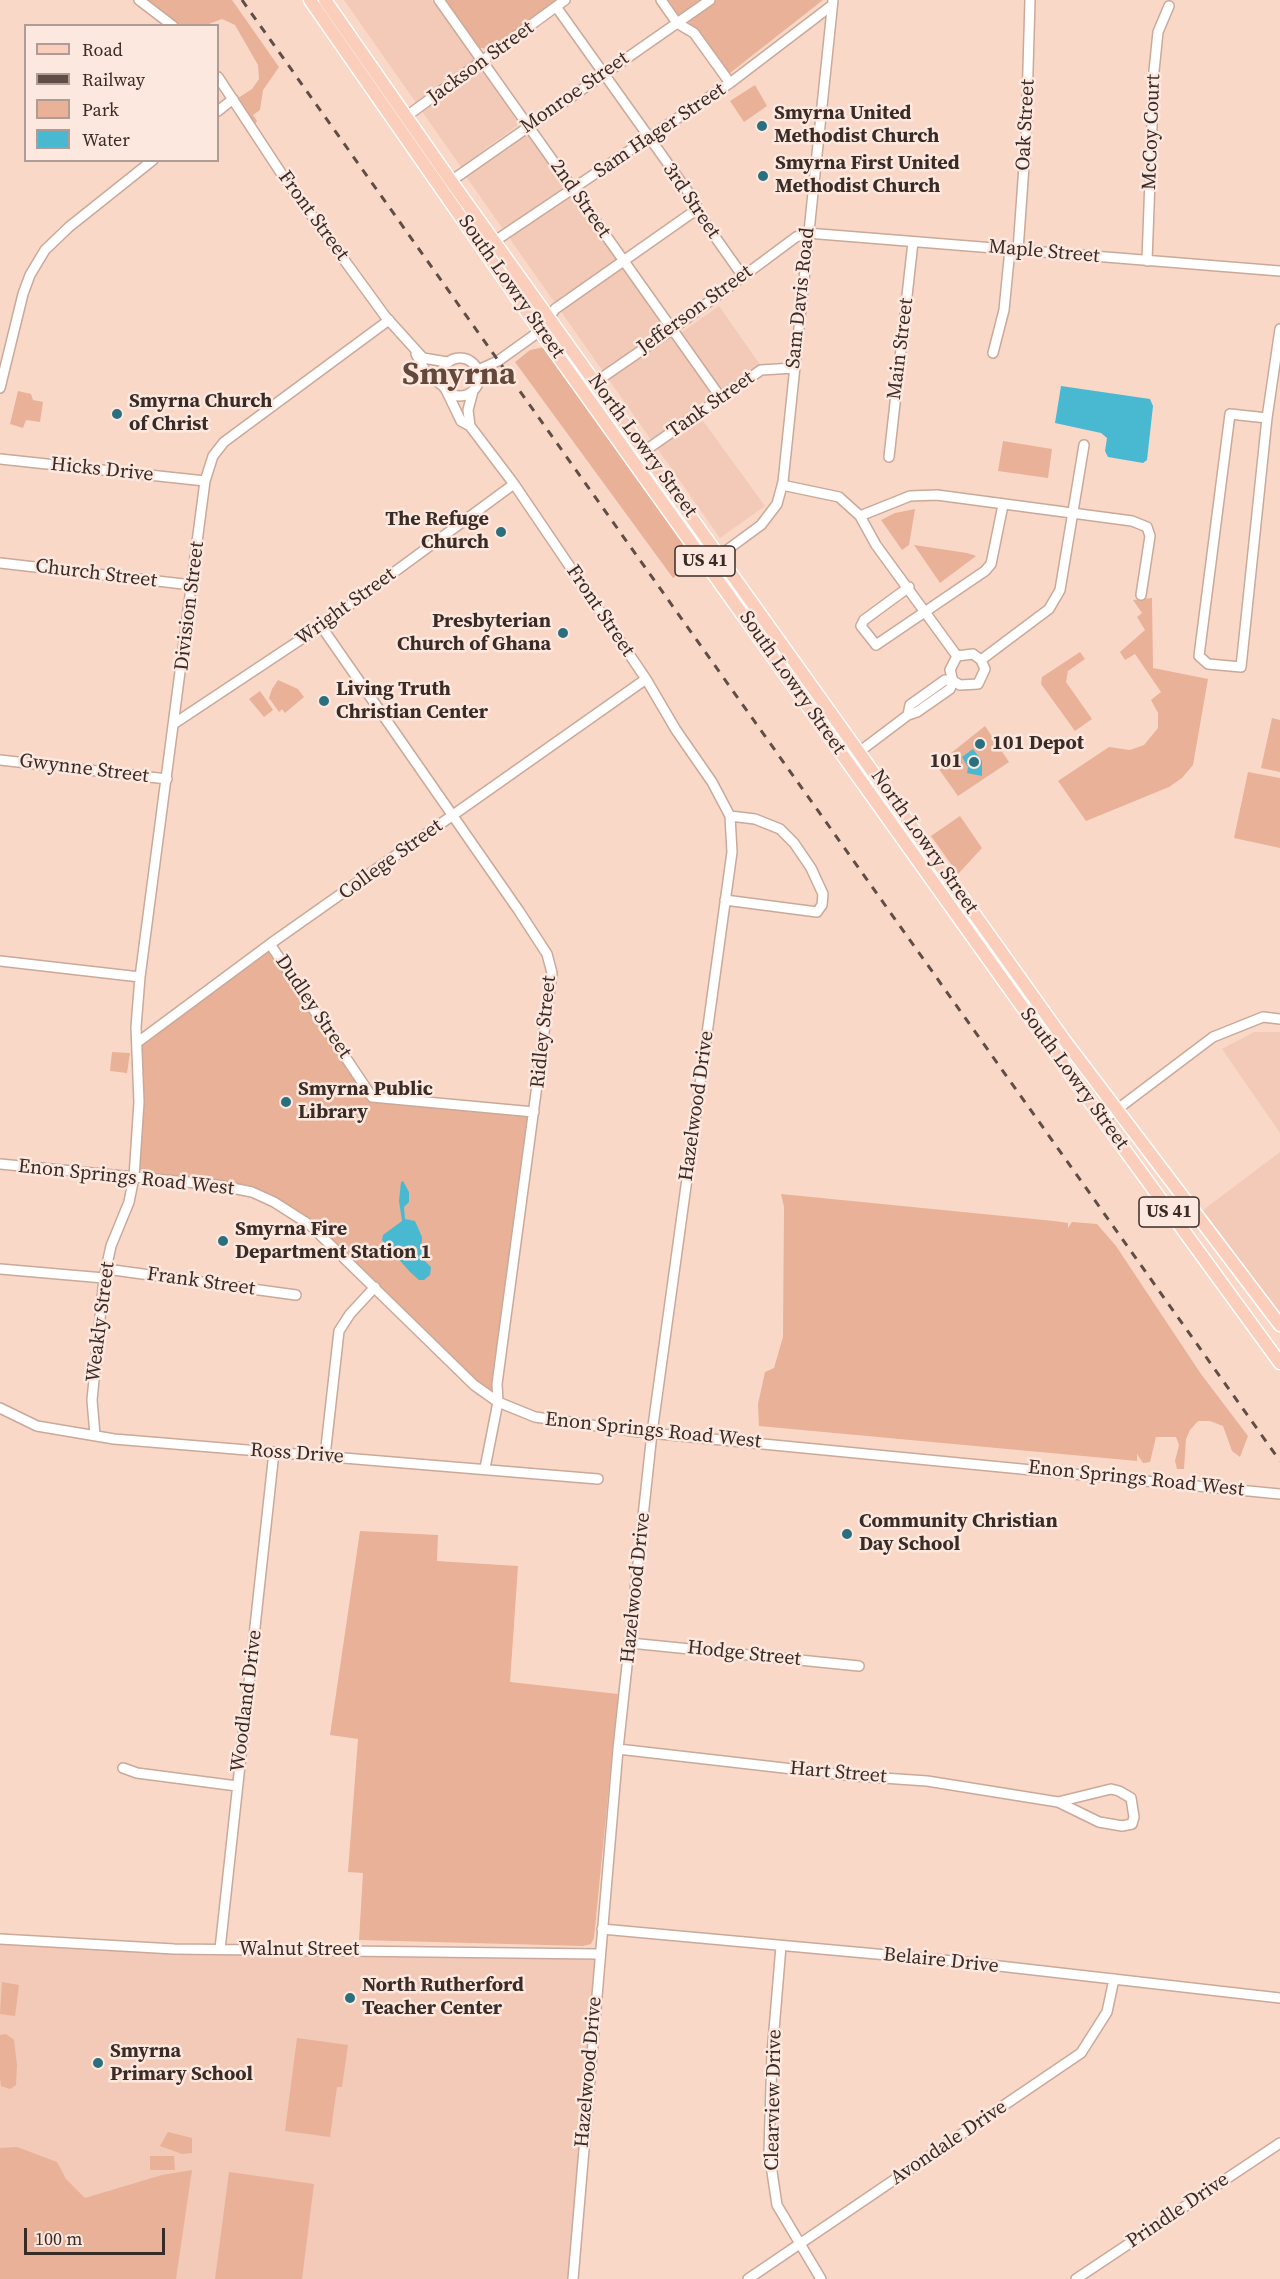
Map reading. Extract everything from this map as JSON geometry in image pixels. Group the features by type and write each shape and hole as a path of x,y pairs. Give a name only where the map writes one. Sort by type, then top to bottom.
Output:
{"main road":[{"name":"South Lowry Street","path":"310,0 402,121 446,185 483,249 540,331 1103,1120 1280,1363"},
{"name":"US 41","path":"325,0 402,121"},
{"name":"North Lowry Street","path":"446,185 494,242 596,381 1117,1110 1280,1325"}],"street":[{"path":"139,0 170,24"},
{"name":"2nd Street","path":"439,0 721,398"},
{"name":"Jackson Street","path":"402,121 565,0"},
{"path":"661,0 677,23 694,33 730,83"},
{"name":"Monroe Street","path":"446,185 529,124 710,0"},
{"name":"Oak Street","path":"993,353 1004,310 1014,250 1026,138 1030,0"},
{"name":"Sam Hager Street","path":"483,249 730,83 832,3"},
{"name":"Sam Davis Road","path":"708,564 761,525 777,504 782,485 832,3"},
{"name":"McCoy Court","path":"1147,261 1154,71 1158,32 1168,6"},
{"name":"3rd Street","path":"557,8 696,203 696,210 742,275"},
{"name":"Front Street","path":"219,78 289,184 389,320 415,351 427,374 444,388 461,421 470,426 514,484 646,679"},
{"path":"219,110 233,99"},
{"path":"0,388 23,294 30,275 45,250 69,226 150,162"},
{"path":"470,426 468,410 479,380 478,370 498,361 540,331 555,309 696,210"},
{"name":"Maple Street","path":"807,233 1280,271"},
{"name":"Jefferson Street","path":"584,390 671,330 742,275 796,237 807,233"},
{"name":"Main Street","path":"889,456 913,242"},
{"name":"Division Street","path":"140,977 205,481 213,456 224,442 389,320"},
{"path":"1267,418 1230,414 1199,656 1208,663 1241,667 1267,418 1280,329"},
{"name":"Front Street","path":"415,351 432,362 447,362 462,358 471,362 478,370"},
{"path":"447,362 441,371 444,388 460,396 474,390"},
{"name":"Tank Street","path":"633,459 761,370 794,368"},
{"path":"981,660 1049,609 1060,590 1084,445"},
{"name":"Hicks Drive","path":"0,459 205,481"},
{"name":"Wright Street","path":"175,723 321,626 514,484"},
{"path":"782,485 839,497 860,516 876,545 909,587 957,656"},
{"path":"860,516 910,496 937,495 1132,521 1147,527 1150,536 1141,595"},
{"path":"909,587 864,620 861,626 876,645 880,645 986,571 991,564 1003,505"},
{"name":"Church Street","path":"0,562 192,585"},
{"name":"Ridley Street","path":"321,626 519,911 547,954 550,964 551,991 497,1384 498,1402 485,1468"},
{"path":"952,682 960,685 978,684 985,669 981,660 973,654 957,656"},
{"path":"847,760 908,715 917,712 950,689 952,682 950,670 957,656"},
{"name":"College Street","path":"138,1042 270,944 646,679"},
{"name":"Hazelwood Drive","path":"573,2279 618,1749 652,1433 732,852 730,816 712,782 676,730 646,679"},
{"name":"Gwynne Street","path":"0,760 167,779"},
{"path":"724,900 817,912 822,905 823,894 805,860 780,829 755,819 730,816"},
{"name":"Dudley Street","path":"270,944 367,1092 375,1099 534,1112"},
{"path":"0,961 140,977 136,1027 139,1102 134,1177"},
{"path":"1103,1120 1213,1037 1263,1017 1280,1019"},
{"name":"Enon Springs Road West","path":"0,1164 232,1187 274,1202 310,1225 474,1385 498,1402 535,1417 652,1433 1280,1494"},
{"name":"Weakly Street","path":"94,1436 92,1400 105,1274 111,1246 132,1194 134,1177"},
{"name":"Frank Street","path":"0,1269 105,1274 296,1295"},
{"path":"325,1456 339,1331 350,1314 375,1287"},
{"name":"Ross Drive","path":"0,1408 37,1426 94,1436 598,1479"},
{"name":"Woodland Drive","path":"219,1949 274,1452"},
{"name":"Hodge Street","path":"630,1643 859,1666"},
{"name":"Hart Street","path":"618,1749 927,1781 1058,1802 1099,1822 1122,1826 1132,1824 1134,1817 1131,1798 1119,1791 1100,1791 1058,1802"},
{"path":"123,1768 137,1773 237,1786"},
{"name":"Belaire Drive","path":"602,1929 1114,1979 1280,1998"},
{"name":"Walnut Street","path":"0,1939 219,1949 599,1954"},
{"name":"Clearview Drive","path":"781,1946 772,2054 769,2152 777,2205 821,2279"},
{"name":"Avondale Drive","path":"748,2279 1081,2053 1107,2012 1114,1979"},
{"name":"Prindle Drive","path":"1076,2279 1280,2143"}],"shaded area":[{"path":"344,0 432,0 519,124 461,167"},
{"path":"526,131 672,339 719,306 761,366 701,418 765,506 720,538 465,175"},
{"path":"1254,1032 1280,1032 1280,1133 1222,1049"},
{"path":"1280,1152 1280,1314 1203,1210"},
{"path":"0,1939 42,1943 599,1954 573,2279 0,2279"}],"green space":[{"path":"147,0 232,0 279,67 263,90 260,110 253,115 257,121 255,124 238,98 252,89 259,79 258,65 235,25 222,19 209,24 178,24"},
{"path":"445,0 560,0 493,49 480,48"},
{"path":"665,0 823,0 730,73 726,72 684,16 676,15"},
{"path":"755,85 767,106 744,122 730,101"},
{"path":"545,347 698,560 673,578 515,362 530,350"},
{"path":"18,391 31,394 33,400 43,402 40,422 26,420 23,428 10,424"},
{"path":"1003,441 1052,449 1048,478 998,471"},
{"path":"915,509 909,545 902,550 881,520 895,513"},
{"path":"914,545 967,553 976,556 940,583"},
{"path":"1152,598 1153,668 1208,679 1193,765 1182,778 1169,787 1086,821 1058,781 1109,747 1130,750 1144,745 1158,728 1158,713 1151,700 1161,692 1135,654 1125,660 1120,652 1145,630 1137,617 1142,613 1133,600"},
{"path":"1080,652 1085,659 1068,671 1066,682 1092,719 1075,731 1041,684 1042,677"},
{"path":"278,680 298,689 304,697 285,713 282,709 279,712 269,698"},
{"path":"260,691 273,710 264,717 249,699"},
{"path":"1272,718 1280,720 1280,772 1261,768"},
{"name":"101 Depot","path":"985,726 1009,762 958,796 936,765"},
{"path":"1248,772 1280,778 1280,848 1234,838"},
{"path":"960,816 982,848 958,874 931,836"},
{"path":"270,944 367,1092 534,1112 498,1402 320,1233 252,1192 134,1177 138,1042"},
{"path":"112,1052 130,1053 127,1073 110,1071"},
{"path":"781,1194 1054,1221 1068,1223 1068,1228 1072,1222 1097,1224 1116,1246 1201,1374 1248,1436 1240,1457 1232,1451 1223,1426 1210,1421 1198,1421 1190,1430 1186,1439 1184,1469 1177,1469 1175,1461 1179,1445 1176,1437 1156,1437 1150,1462 1143,1463 1137,1454 1137,1461 759,1426 758,1404 765,1372 774,1368 783,1337 784,1207"},
{"path":"360,1531 438,1535 437,1561 518,1566 510,1682 618,1694 594,1938 591,1944 583,1946 359,1940 363,1873 348,1872 358,1739 330,1735"},
{"path":"2,1982 19,1985 15,2016 0,2014"},
{"path":"6,2034 14,2040 17,2065 16,2085 10,2089 1,2086 0,2077 0,2035"},
{"path":"297,2038 348,2045 342,2087 337,2087 330,2137 285,2131"},
{"path":"168,2132 192,2138 192,2153 182,2154 160,2146"},
{"path":"17,2147 57,2162 66,2179 85,2198 162,2175 192,2170 176,2279 0,2279 0,2148"},
{"path":"150,2156 174,2156 175,2170 150,2170"},
{"path":"229,2172 314,2184 302,2279 215,2279"}],"water":[{"path":"1061,386 1150,399 1153,406 1147,460 1143,463 1108,457 1105,451 1107,438 1101,433 1055,423"},
{"name":"101","path":"973,749 982,761 982,776 967,773 968,767 962,757"},
{"path":"403,1181 409,1192 409,1202 404,1207 405,1219 415,1221 422,1237 421,1257 431,1267 430,1275 424,1280 419,1280 409,1271 382,1240 383,1235 402,1221 399,1201"}],"railway":[{"path":"242,0 1280,1461"}],"place":[{"name":"Smyrna United Methodist Church","path":"762,126"},
{"name":"Smyrna First United Methodist Church","path":"763,176"},
{"name":"Smyrna Church of Christ","path":"117,414"},
{"name":"The Refuge Church","path":"501,532"},
{"name":"Presbyterian Church of Ghana","path":"563,633"},
{"name":"Living Truth Christian Center","path":"324,701"},
{"name":"101 Depot","path":"980,744"},
{"name":"101","path":"974,762"},
{"name":"Smyrna Public Library","path":"286,1102"},
{"name":"Smyrna Fire Department Station 1","path":"223,1241"},
{"name":"Community Christian Day School","path":"847,1534"},
{"name":"North Rutherford Teacher Center","path":"350,1998"},
{"name":"Smyrna Primary School","path":"98,2063"}],"district":[{"name":"Smyrna","path":"459,376"}]}
